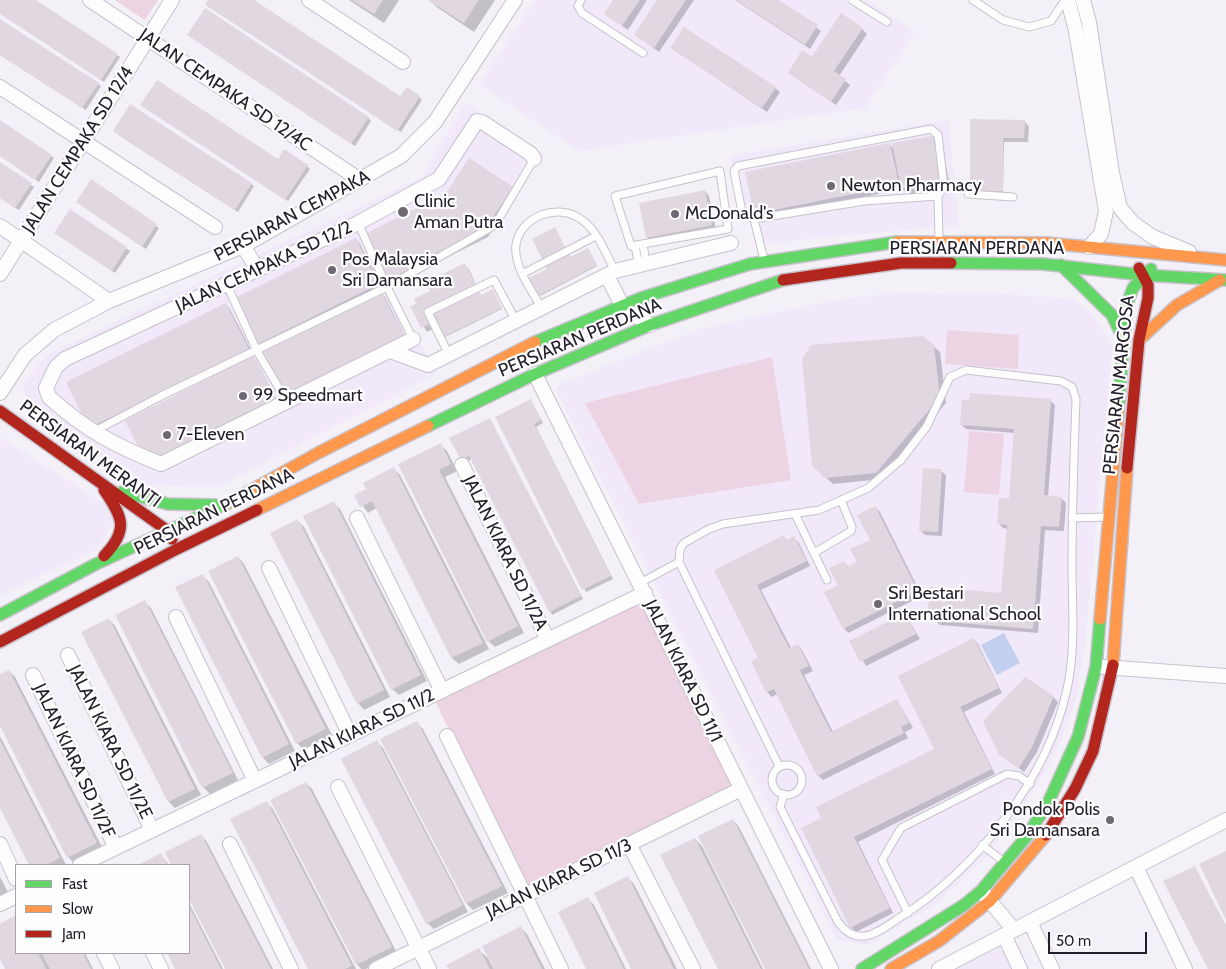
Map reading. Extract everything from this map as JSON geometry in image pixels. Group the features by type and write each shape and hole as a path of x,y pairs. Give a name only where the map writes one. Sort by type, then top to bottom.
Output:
{"main road":[{"name":"PERSIARAN PERDANA","path":"0,615 96,564 224,505 318,453 529,344 641,298 764,261 899,242 1046,243 1226,260"},
{"path":"1120,250 1131,259 1143,275 1172,254"},
{"name":"PERSIARAN PERDANA","path":"0,642 177,549 535,374 650,325 777,281 901,263 1061,265 1143,275 1224,280"},
{"path":"1061,265 1092,292 1112,315 1125,342"},
{"name":"PERSIARAN MARGOSA","path":"862,969 964,905 985,896 1005,863 1027,836 1048,803 1078,737 1096,667 1127,304 1132,288 1143,275 1148,285 1148,298 1139,340 1122,520 1113,668 1092,751 1075,789 1056,821 1024,862 985,896 939,941 891,969"},
{"path":"1139,340 1177,305 1224,280"},
{"name":"PERSIARAN MERANTI","path":"0,411 168,531 177,549"},
{"path":"98,482 153,502 196,507 224,505"},
{"path":"96,564 122,536 122,520 98,482"}],"street":[{"name":"JALAN CEMPAKA SD 12/4C","path":"90,0 360,180"},
{"name":"JALAN CEMPAKA SD 12/4","path":"0,274 172,0"},
{"path":"309,0 403,62"},
{"name":"PERSIARAN CEMPAKA","path":"0,393 25,355 37,342 54,330 109,301 243,246 401,156 435,122 515,0"},
{"path":"1067,0 1076,31 1106,211 1101,234 1089,247"},
{"path":"1083,0 1098,76 1112,173 1120,208 1132,223 1153,237 1201,257"},
{"path":"0,86 215,227"},
{"name":"JALAN CEMPAKA SD 12/2","path":"93,432 49,397 46,388 49,378 56,367 65,359 227,285 358,222 439,179 477,121 531,154 534,159"},
{"path":"0,226 109,301"},
{"path":"390,351 428,365 611,274 642,264 731,243"},
{"path":"243,246 258,270"},
{"path":"611,274 623,307 650,325"},
{"path":"93,432 118,447 161,464 413,339"},
{"name":"JALAN KIARA SD 11/1","path":"535,374 831,969"},
{"name":"JALAN KIARA SD 11/2A","path":"462,465 548,640"},
{"path":"356,518 442,691"},
{"path":"269,568 350,735"},
{"name":"JALAN KIARA SD 11/2","path":"82,864 548,640 643,588"},
{"path":"176,617 255,781"},
{"name":"JALAN KIARA SD 11/2E","path":"68,655 152,830"},
{"path":"1096,667 1226,676"},
{"name":"JALAN KIARA SD 11/2F","path":"33,675 116,848"},
{"path":"447,736 561,969"},
{"path":"338,787 429,969"},
{"name":"JALAN KIARA SD 11/3","path":"376,969 741,789"},
{"path":"942,968 1226,820"},
{"path":"0,844 15,877"},
{"path":"230,844 291,969"},
{"path":"629,844 693,969"},
{"path":"1136,867 1185,969"},
{"path":"0,904 15,896"},
{"path":"985,896 1009,933 1020,969"},
{"path":"1030,922 1052,969"},
{"path":"104,954 112,969"},
{"path":"154,954 161,969"}],"lane":[{"path":"581,0 578,6 582,13 643,53"},
{"path":"852,0 887,22"},
{"path":"972,0 1003,20 1029,27 1051,21 1067,0"},
{"path":"938,196 864,200 754,219 742,212 734,173 738,166 931,129 938,136 944,187 938,196 939,242"},
{"path":"93,432 161,396 387,287 495,225 534,159"},
{"path":"728,229 631,246 614,196 720,171 731,243"},
{"path":"968,194 1013,197"},
{"path":"542,309 522,274 516,246 521,229 536,218 551,211 567,212 582,220 596,236 611,274"},
{"path":"754,219 764,261"},
{"path":"358,222 413,339"},
{"path":"522,274 596,236"},
{"path":"639,245 642,264"},
{"path":"449,355 428,312 494,280 516,321"},
{"path":"227,285 257,351 287,403"},
{"path":"779,766 679,562 680,549 684,543 697,534 723,524 774,515 819,510 868,488 901,460 927,426 950,377 966,370 1061,381 1072,387 1076,399 1072,518 1072,651 1067,689 1049,743 1030,784 1010,813 943,887 908,913 863,937 853,936 845,931 830,907 780,807 784,794"},
{"path":"814,553 852,529 841,500"},
{"path":"795,514 827,580"},
{"path":"1072,518 1108,517"},
{"path":"643,588 679,562"},
{"path":"789,765 794,767 801,775 802,780 794,793 784,794 779,792 772,784 772,774 779,766 789,765"},
{"path":"908,913 882,860 898,831 1007,774 1019,776 1030,784"},
{"path":"982,845 1005,863"}],"shaded area":[{"path":"115,0 158,0 145,20"},
{"path":"535,0 867,0 915,32 865,108 580,151 479,84"},
{"path":"465,103 545,155 487,229 386,284 438,373 218,487 143,485 30,410 22,384 48,354 422,177"},
{"path":"948,120 959,225 758,244 729,156"},
{"name":"Sri Bestari International School","path":"903,292 1005,294 1072,299 1087,308 1101,325 1113,347 1086,633 1076,699 1064,732 1048,767 1019,813 985,858 935,905 867,945 837,940 556,390 560,384 699,329 835,300"},
{"path":"947,330 1019,335 1018,369 945,364"},
{"path":"772,357 791,480 639,504 585,403"},
{"path":"969,431 1004,434 999,495 964,492"},
{"path":"0,437 108,506 113,521 103,541 93,551 0,595"},
{"path":"642,598 735,788 527,889 434,699"},
{"path":"1015,939 1030,969 958,969"}],"water":[{"path":"1004,633 1020,663 997,675 981,645"}],"building":[{"path":"0,0 36,0 118,54 101,80 0,14"},
{"path":"208,0 254,0 400,96 407,87 420,96 397,131 205,4"},
{"path":"352,0 383,0 374,14"},
{"path":"428,0 479,0 464,23"},
{"path":"613,0 640,0 622,26 604,14"},
{"path":"657,0 686,0 654,48 634,35"},
{"path":"736,0 778,0 818,25 805,45"},
{"path":"205,8 369,117 351,144 187,35"},
{"path":"841,13 863,28 834,71 846,79 831,102 788,73 802,50 812,57"},
{"path":"0,19 99,83 82,108 0,55"},
{"path":"684,27 776,87 762,108 670,48"},
{"path":"157,80 278,159 284,149 308,165 285,200 140,105"},
{"path":"130,104 252,183 235,210 113,131"},
{"path":"970,119 1025,120 1024,138 1003,138 1003,191 970,191"},
{"path":"0,120 52,155 35,180 0,156"},
{"path":"933,136 942,181 901,189 892,143"},
{"path":"890,143 899,185 754,214 745,172"},
{"path":"469,158 513,187 483,232 389,280 365,234 446,193"},
{"path":"0,162 32,183 15,208 0,198"},
{"path":"91,179 157,224 142,247 76,202"},
{"name":"McDonald's","path":"705,190 712,225 646,238 639,203"},
{"path":"70,209 127,247 112,271 54,233"},
{"path":"555,227 570,257 588,248 597,265 538,296 528,278 547,269 532,239"},
{"path":"356,238 379,284 258,344 235,298"},
{"path":"465,263 481,295 493,289 502,308 443,337 436,321 421,328 410,306 416,304 414,299 430,291 426,282"},
{"path":"381,291 405,337 285,398 261,352"},
{"path":"226,303 249,349 93,426 85,421 66,382"},
{"path":"923,336 934,345 940,397 876,473 825,478 812,466 802,359 811,345"},
{"path":"253,355 277,401 161,461 144,458 125,421"},
{"path":"970,393 1051,399 1044,495 1062,497 1059,527 1041,526 1033,629 934,621 934,611 928,611 929,587 1001,593 1007,525 997,524 999,498 1009,498 1014,429 960,425 962,400 969,400"},
{"path":"531,399 541,420 534,424 611,576 582,590 495,417"},
{"path":"490,418 581,596 549,612 469,456 461,460 449,438"},
{"path":"441,443 451,464 439,470 518,626 487,642 398,464"},
{"path":"394,467 483,643 451,658 372,501 360,507 354,495 366,489 363,483"},
{"path":"923,468 942,469 938,532 919,531"},
{"path":"334,501 421,675 391,690 303,516"},
{"path":"875,506 918,591 843,629 824,592 838,585 829,568 844,561 847,567 857,562 850,549 870,540 857,515"},
{"path":"298,519 384,690 357,704 270,533"},
{"path":"784,535 787,540 794,536 807,561 757,585 789,648 798,644 809,666 800,670 831,732 897,699 909,723 901,727 904,733 817,776 774,689 766,693 751,661 758,658 714,570"},
{"path":"238,556 326,729 296,744 208,571"},
{"path":"203,574 289,744 262,758 175,587"},
{"path":"145,600 233,773 202,788 115,615"},
{"path":"905,613 916,634 860,662 849,641"},
{"path":"109,618 195,789 168,802 81,632"},
{"path":"974,638 999,688 960,707 992,769 854,837 890,908 850,928 801,828 821,818 816,807 934,749 898,676"},
{"path":"9,670 97,843 67,858 0,726 0,674"},
{"path":"1025,677 1054,696 1032,747 1019,768 999,755 983,721"},
{"path":"417,721 502,886 466,904 380,739"},
{"path":"0,740 60,858 48,864 28,864 0,808"},
{"path":"377,740 463,905 426,924 341,759"},
{"path":"306,782 392,947 356,965 270,800"},
{"path":"267,801 352,966 345,969 308,969 230,819"},
{"path":"733,819 809,969 765,969 698,836"},
{"path":"201,834 271,969 225,969 190,901 190,864 171,864 165,852"},
{"path":"695,838 761,969 718,969 660,855"},
{"path":"1226,851 1226,920 1199,864"},
{"path":"161,853 166,864 140,864"},
{"path":"1195,866 1226,927 1226,969 1208,969 1163,881"},
{"path":"628,876 674,969 631,969 594,893"},
{"path":"588,897 624,969 586,969 558,912"},
{"path":"190,908 221,969 175,969 168,954 190,954"},
{"path":"15,916 15,954 38,954 46,969 5,969 0,959 0,924"},
{"path":"521,926 542,969 493,969 482,946"},
{"path":"479,948 490,969 449,969 446,965"},
{"path":"42,954 84,954 91,969 50,969"}],"traffic: fast":[{"path":"535,342 641,298 750,264 897,242"},
{"path":"951,263 1043,264 1143,275 1226,280"},
{"path":"1061,265 1112,315 1124,340"},
{"path":"1118,413 1127,304 1133,288 1151,269"},
{"path":"428,426 535,374 650,325 783,280"},
{"path":"122,492 168,504 215,505"},
{"path":"0,615 96,564 228,503"},
{"path":"862,969 964,905 981,891 1027,836 1048,803 1078,737 1096,667 1100,619"}],"traffic: slow":[{"path":"897,242 1046,243 1226,260"},
{"path":"1139,340 1177,305 1220,280"},
{"path":"228,503 318,453 535,342"},
{"path":"1100,619 1118,413"},
{"path":"257,510 428,426"},
{"path":"1113,665 1127,468"},
{"path":"891,969 939,941 990,901 1046,835"}],"traffic: jam":[{"path":"783,280 901,263 951,263"},
{"path":"1127,468 1139,340 1148,298 1148,285 1139,268"},
{"path":"0,411 168,531 172,539"},
{"path":"104,490 116,508 120,523 117,539 104,556"},
{"path":"0,642 177,549 257,510"},
{"path":"1046,835 1075,789 1093,751 1113,665"}],"place":[{"name":"Newton Pharmacy","path":"831,186"},
{"name":"Clinic Aman Putra","path":"403,212"},
{"name":"McDonald's","path":"675,214"},
{"name":"Pos Malaysia Sri Damansara","path":"332,270"},
{"name":"99 Speedmart","path":"243,396"},
{"name":"7-Eleven","path":"167,435"},
{"name":"Sri Bestari International School","path":"878,604"},
{"name":"Pondok Polis Sri Damansara","path":"1110,820"}]}
